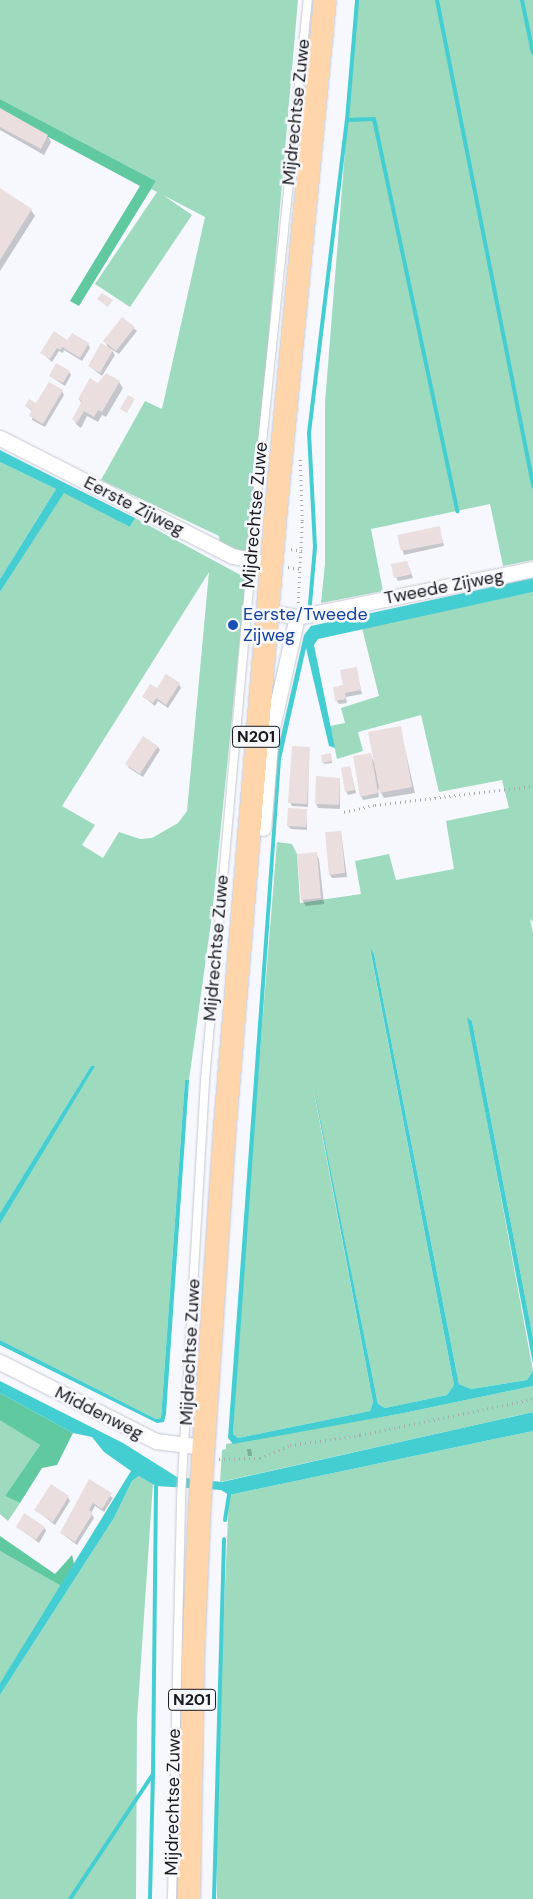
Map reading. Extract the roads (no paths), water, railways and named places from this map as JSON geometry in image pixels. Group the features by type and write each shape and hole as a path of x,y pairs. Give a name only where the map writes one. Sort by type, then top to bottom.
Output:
{"main road":[{"name":"Mijdrechtse Zuwe","path":"189,1899 193,1659 191,1499 194,1447 224,1138 268,611 261,563 325,0"}],"street":[{"name":"Eerste Zijweg","path":"0,438 233,556 261,563"},
{"name":"Tweede Zijweg","path":"268,611 297,617 533,569"},
{"path":"263,828 271,732 297,617"},
{"name":"Middenweg","path":"0,1362 156,1441 194,1447"}],"lane":[{"name":"Mijdrechtse Zuwe","path":"194,1447 205,1080 261,563 308,0"},
{"name":"Mijdrechtse Zuwe","path":"172,1899 191,1499"}],"water":[{"path":"0,450 135,518 130,527 64,493 0,592 0,579 56,489 0,462"},
{"path":"533,578 533,592 318,639 314,645 335,748 329,746 306,648 281,759 233,1434 238,1438 370,1411 373,1402 311,1074 378,1404 385,1408 447,1395 454,1385 370,948 374,954 459,1384 471,1389 527,1380 533,1371 533,1386 404,1413 233,1444 228,1438 278,749 304,635 311,626"},
{"path":"467,1017 472,1021 533,1338 533,1364"},
{"path":"91,1066 95,1066 0,1224 0,1213"},
{"path":"185,1080 189,1080 166,1414 164,1422 157,1423 0,1345 0,1340 156,1419 161,1418"},
{"path":"0,1381 123,1443 177,1477 222,1482 533,1412 533,1431 229,1495 221,1490 156,1486 139,1476 132,1481 114,1518 0,1695 0,1683 131,1471 104,1452 92,1437 73,1433 0,1393"}],"waterway":[{"path":"310,604 315,547 309,433 347,120 357,0"},
{"path":"437,0 533,487"},
{"path":"522,0 533,53"},
{"path":"347,120 374,119 457,511"},
{"path":"153,1774 156,1486"},
{"path":"225,1520 229,1495"},
{"path":"214,1899 224,1539"},
{"path":"70,1899 153,1774 150,1899"}],"place":[{"name":"Eerste/Tweede Zijweg","path":"233,625"}]}
